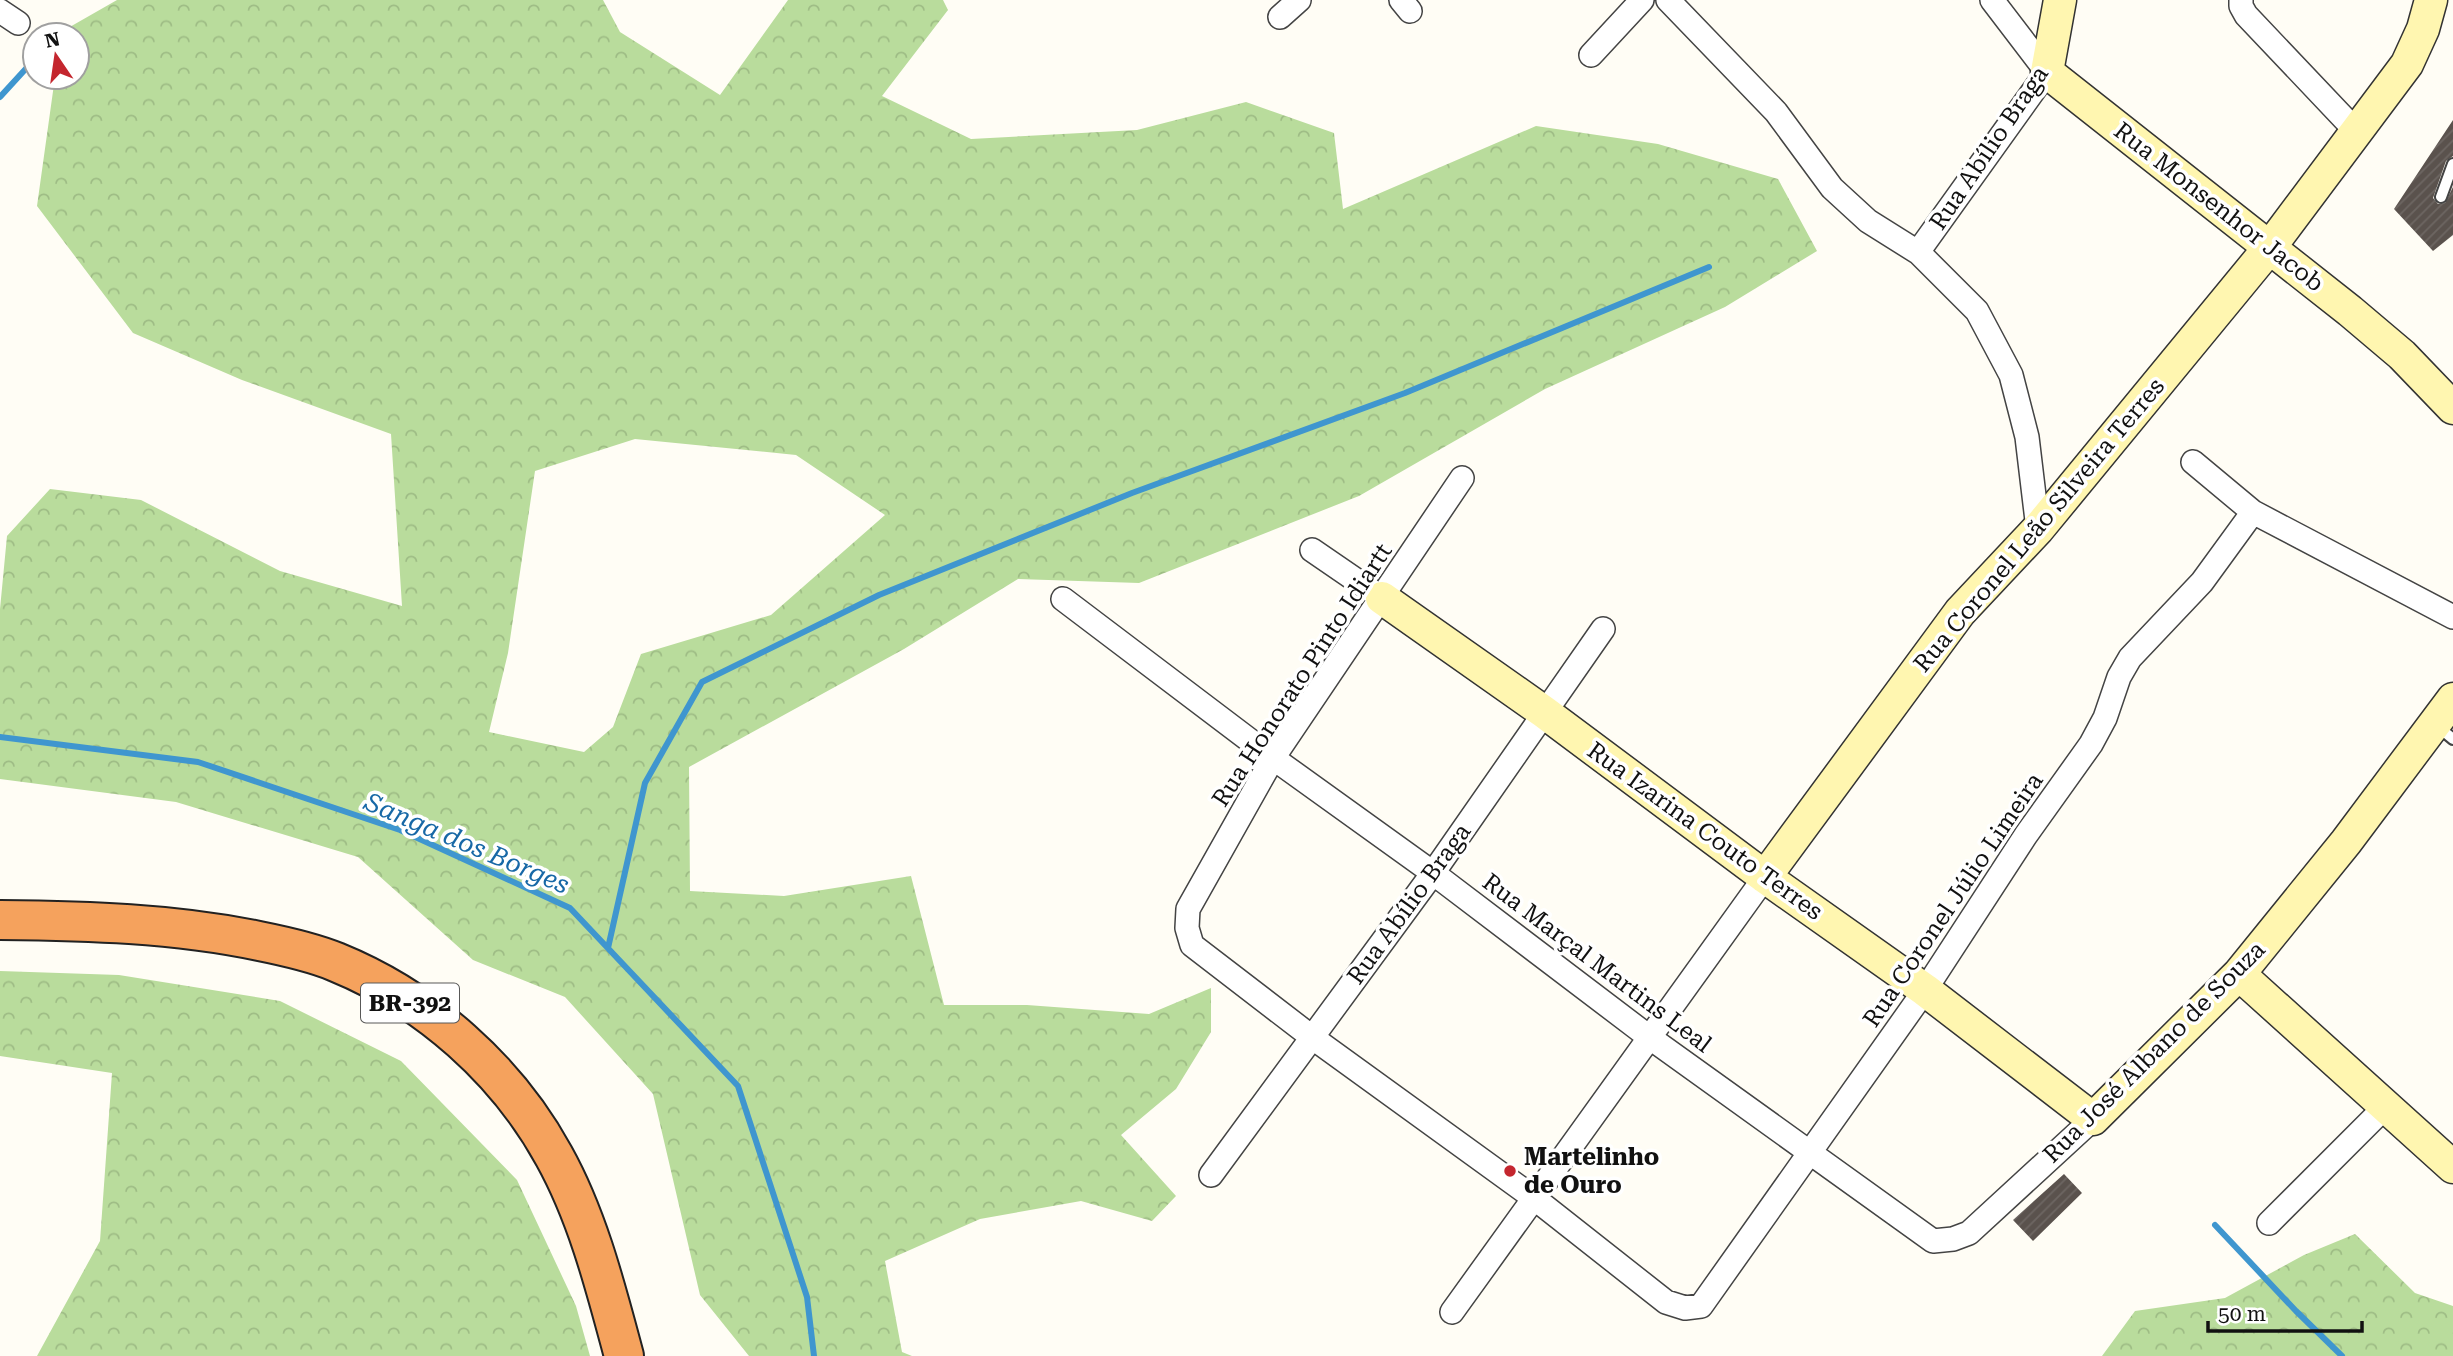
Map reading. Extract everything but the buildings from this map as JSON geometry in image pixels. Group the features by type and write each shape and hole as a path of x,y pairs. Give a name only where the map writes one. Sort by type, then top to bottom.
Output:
{"highway":[{"name":"BR-392","path":"0,920 146,924 214,931 282,945 335,961 387,988 436,1019 481,1058 512,1093 537,1125 556,1159 592,1248 624,1356"}],"street":[{"path":"1280,17 1299,0"},
{"path":"1591,55 1643,0"},
{"path":"1668,0 1776,112 1832,188 1868,220 1918,252 1977,311 2011,375 2027,437 2038,529"},
{"name":"Rua Monsenhor Jacob","path":"1992,0 2047,72 2403,355 2453,408"},
{"name":"Rua Abílio Braga","path":"1918,252 2047,72 2060,0"},
{"path":"2241,0 2246,15 2355,131"},
{"name":"Rua Coronel Leão Silveira Terres","path":"1765,877 1960,612 2038,529 2270,247 2407,64 2423,29 2431,0"},
{"path":"2193,462 2253,512 2453,617"},
{"name":"Rua Honorato Pinto Idiartt","path":"1313,1038 1192,945 1186,928 1188,909 1273,758 1462,478"},
{"name":"Rua Coronel Júlio Limeira","path":"1534,1198 1666,1302 1685,1308 1701,1306 1925,990 2026,835 2091,744 2105,718 2119,677 2130,658 2202,582 2253,512"},
{"name":"Rua Izarina Couto Terres","path":"1312,550 1544,712 1765,877 1925,990 2093,1119"},
{"name":"Rua Marçal Martins Leal","path":"1063,599 1649,1037 1933,1241"},
{"name":"Rua Abílio Braga","path":"1210,1175 1433,873 1603,629"},
{"name":"Rua José Albano de Souza","path":"1933,1241 1953,1239 1969,1233 2093,1119 2239,974 2346,842 2444,732 2453,699"},
{"path":"1452,1312 1765,877"},
{"path":"2239,974 2453,1167"},
{"path":"1313,1038 1534,1198"},
{"path":"2269,1223 2387,1105"}],"lane":[{"path":"2441,197 2453,164"}],"green space":[{"path":"117,0 603,0 620,32 720,95 788,0 943,0 948,10 882,96 971,139 1137,130 1246,102 1334,133 1343,209 1536,126 1658,144 1778,179 1817,251 1725,307 1545,389 1359,496 1139,583 1018,579 904,649 689,767 690,891 784,896 911,876 944,1005 1027,1005 1149,1014 1211,988 1211,1032 1176,1089 1121,1135 1176,1196 1152,1221 1081,1201 980,1219 885,1261 902,1352 912,1356 749,1356 700,1295 653,1094 565,997 473,960 358,857 176,802 0,779 0,609 7,536 50,489 141,500 280,571 402,606 391,434 242,380 133,333 37,206 53,91 91,91 91,21 80,21","holes":["635,439 796,455 885,515 771,615 641,654 613,727 584,752 489,732 508,653 535,471"]},
{"path":"0,971 119,975 280,1001 401,1061 517,1180 576,1306 590,1356 37,1356 100,1241 112,1073 0,1056"},
{"path":"2355,1234 2415,1293 2453,1306 2453,1356 2102,1356 2135,1311 2225,1298 2304,1255"}],"waterway":[{"path":"0,97 21,74"},
{"path":"608,948 645,783 702,682 879,595 1132,493 1405,393 1709,267"},
{"name":"Sanga dos Borges","path":"0,737 198,762 400,830 570,908 738,1086 807,1297 814,1356"},
{"path":"2215,1225 2342,1356"}],"place":[{"name":"Martelinho de Ouro","path":"1510,1171"}]}
